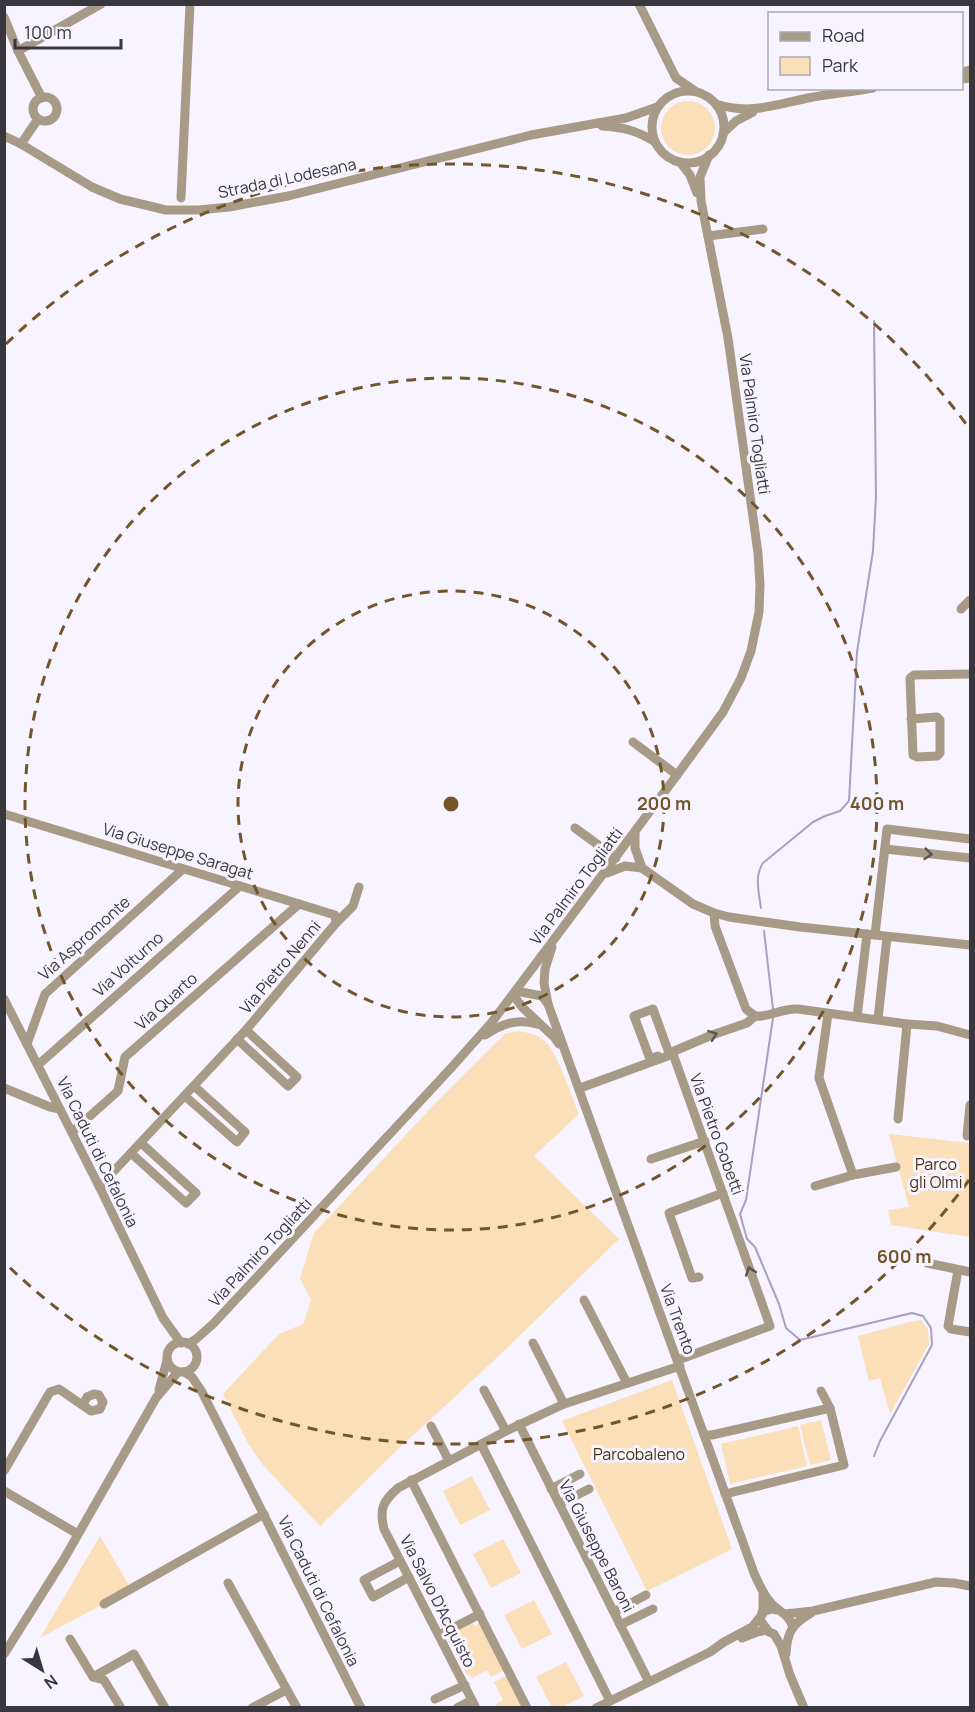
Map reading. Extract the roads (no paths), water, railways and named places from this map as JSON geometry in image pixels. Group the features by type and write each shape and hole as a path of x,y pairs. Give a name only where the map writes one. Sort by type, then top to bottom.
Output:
{"street":[{"path":"18,51 101,4"},
{"path":"181,198 190,4"},
{"path":"639,4 676,78 707,97 716,105 722,118 723,133 700,177 701,201"},
{"path":"4,17 42,98"},
{"path":"666,99 674,81 670,67"},
{"path":"716,105 746,110 860,90"},
{"path":"588,125 626,118 657,107 680,92 697,92"},
{"path":"42,98 53,100 57,107 55,115 49,120 42,121 33,113 33,105 42,98"},
{"path":"655,142 652,121 657,107"},
{"path":"723,133 746,115 768,107"},
{"path":"21,144 38,119"},
{"path":"588,125 626,128 639,132 655,142 665,155 680,162 695,162 710,155"},
{"name":"Strada di Lodesana","path":"4,136 92,187 120,199 166,210 199,210 288,196 531,135 588,125"},
{"path":"680,162 690,175 701,201"},
{"name":"Via Palmiro Togliatti","path":"4,1654 78,1534 156,1398 171,1348 196,1340 213,1324 473,1043 515,993 603,876 723,712 735,692 751,651 759,612 759,553 728,338 701,201"},
{"path":"708,236 763,229"},
{"path":"961,609 970,600"},
{"path":"911,719 937,717 940,720 940,753 937,756 917,757 913,755 911,719 909,681 912,676 970,674"},
{"path":"633,742 677,775"},
{"name":"Via Giuseppe Saragat","path":"4,814 335,915 336,923"},
{"path":"575,828 693,904 714,914 887,937 970,945"},
{"path":"857,1017 887,829 970,839"},
{"path":"635,833 637,867"},
{"path":"885,849 970,858"},
{"path":"618,855 629,853 637,857"},
{"path":"603,876 619,867 637,867"},
{"name":"Via Aspromonte","path":"27,1044 45,994 183,868"},
{"name":"Via Volturno","path":"38,1065 240,886"},
{"name":"Via Pietro Nenni","path":"100,1188 246,1030 353,906 359,887"},
{"name":"Via Quarto","path":"72,1132 118,1091 125,1057 299,904"},
{"path":"714,914 715,926 746,1009 755,1016 761,1017 789,1008 937,1026 970,1035"},
{"name":"Via Trento","path":"557,935 545,969 544,983 548,1004 725,1494 763,1592"},
{"path":"878,1019 887,937"},
{"path":"861,983 882,984"},
{"path":"515,993 542,996 548,1004"},
{"name":"Via Trento","path":"515,993 523,1008 554,1037 567,1056"},
{"name":"Via Caduti di Cefalonia","path":"4,999 163,1318 171,1348"},
{"name":"Via Pietro Gobetti","path":"382,1507 389,1496 411,1480 519,1424 564,1404 627,1383 770,1326 705,1141 671,1053 653,1009 634,1016 650,1059 671,1053"},
{"path":"828,1014 819,1078 853,1175"},
{"path":"583,1087 747,1023 755,1016"},
{"path":"473,1043 501,1025 527,1021 542,1025"},
{"path":"898,1119 907,1024"},
{"name":"Via Pietro Nenni","path":"237,1040 288,1086 297,1077 246,1030"},
{"path":"185,1096 237,1142 245,1132 194,1086"},
{"path":"4,1088 60,1109"},
{"path":"967,1136 970,1105"},
{"path":"651,1159 705,1141"},
{"path":"132,1154 186,1203 196,1193 141,1143"},
{"path":"815,1186 853,1175 896,1167"},
{"path":"699,1276 692,1278 669,1213 723,1194"},
{"path":"927,1263 970,1272"},
{"path":"958,1270 948,1326 951,1329 970,1332"},
{"path":"584,1300 627,1383"},
{"name":"Via Caduti di Cefalonia","path":"163,1318 185,1343"},
{"name":"Via Palmiro Togliatti","path":"156,1398 181,1372 191,1370 213,1324"},
{"path":"185,1343 194,1349 197,1360"},
{"path":"533,1343 564,1404"},
{"path":"168,1358 171,1367 181,1372"},
{"name":"Via Caduti di Cefalonia","path":"197,1360 202,1392"},
{"name":"Via Caduti di Cefalonia","path":"181,1372 192,1377 202,1392 361,1707"},
{"path":"4,1471 50,1392 59,1389 83,1405"},
{"path":"484,1390 506,1431"},
{"path":"725,1494 844,1465 830,1408 821,1391"},
{"path":"704,1435 830,1408"},
{"name":"Via Giuseppe Baroni","path":"519,1424 649,1682"},
{"path":"431,1426 449,1461"},
{"path":"481,1444 610,1701"},
{"path":"552,1489 580,1474"},
{"path":"411,1480 527,1707"},
{"path":"559,1504 589,1489"},
{"path":"4,1491 78,1534"},
{"name":"Via Salvo D'Acquisto","path":"382,1507 381,1519 384,1529 474,1704"},
{"path":"104,1604 264,1514"},
{"path":"400,1561 364,1580 373,1597 409,1577"},
{"path":"596,1707 712,1650 752,1627 768,1610 813,1611 936,1582 954,1582 970,1586"},
{"path":"228,1583 297,1707"},
{"path":"763,1592 791,1620 786,1660"},
{"path":"763,1592 760,1620 781,1646 790,1675 804,1707"},
{"path":"614,1612 646,1595"},
{"path":"620,1625 653,1609"},
{"path":"712,1650 757,1632 785,1634 813,1611"},
{"path":"439,1635 480,1614"},
{"path":"70,1639 93,1677 104,1680 121,1707"},
{"path":"93,1677 134,1654 165,1707"},
{"path":"435,1699 465,1685"},
{"path":"252,1707 286,1690"},
{"path":"457,1707 474,1704"}],"waterway":[{"path":"761,908 758,879 763,863 813,822 840,811 849,801 857,652 873,551 876,497 874,321"},
{"path":"764,931 773,1009"},
{"path":"773,1018 746,1200 740,1214 747,1239 755,1247 779,1304 786,1328 800,1340 912,1313 923,1316 931,1328 932,1345 874,1456"}],"park label":[{"name":"Parco gli Olmi","path":"936,1173"},
{"name":"Parcobaleno","path":"639,1454"}]}
